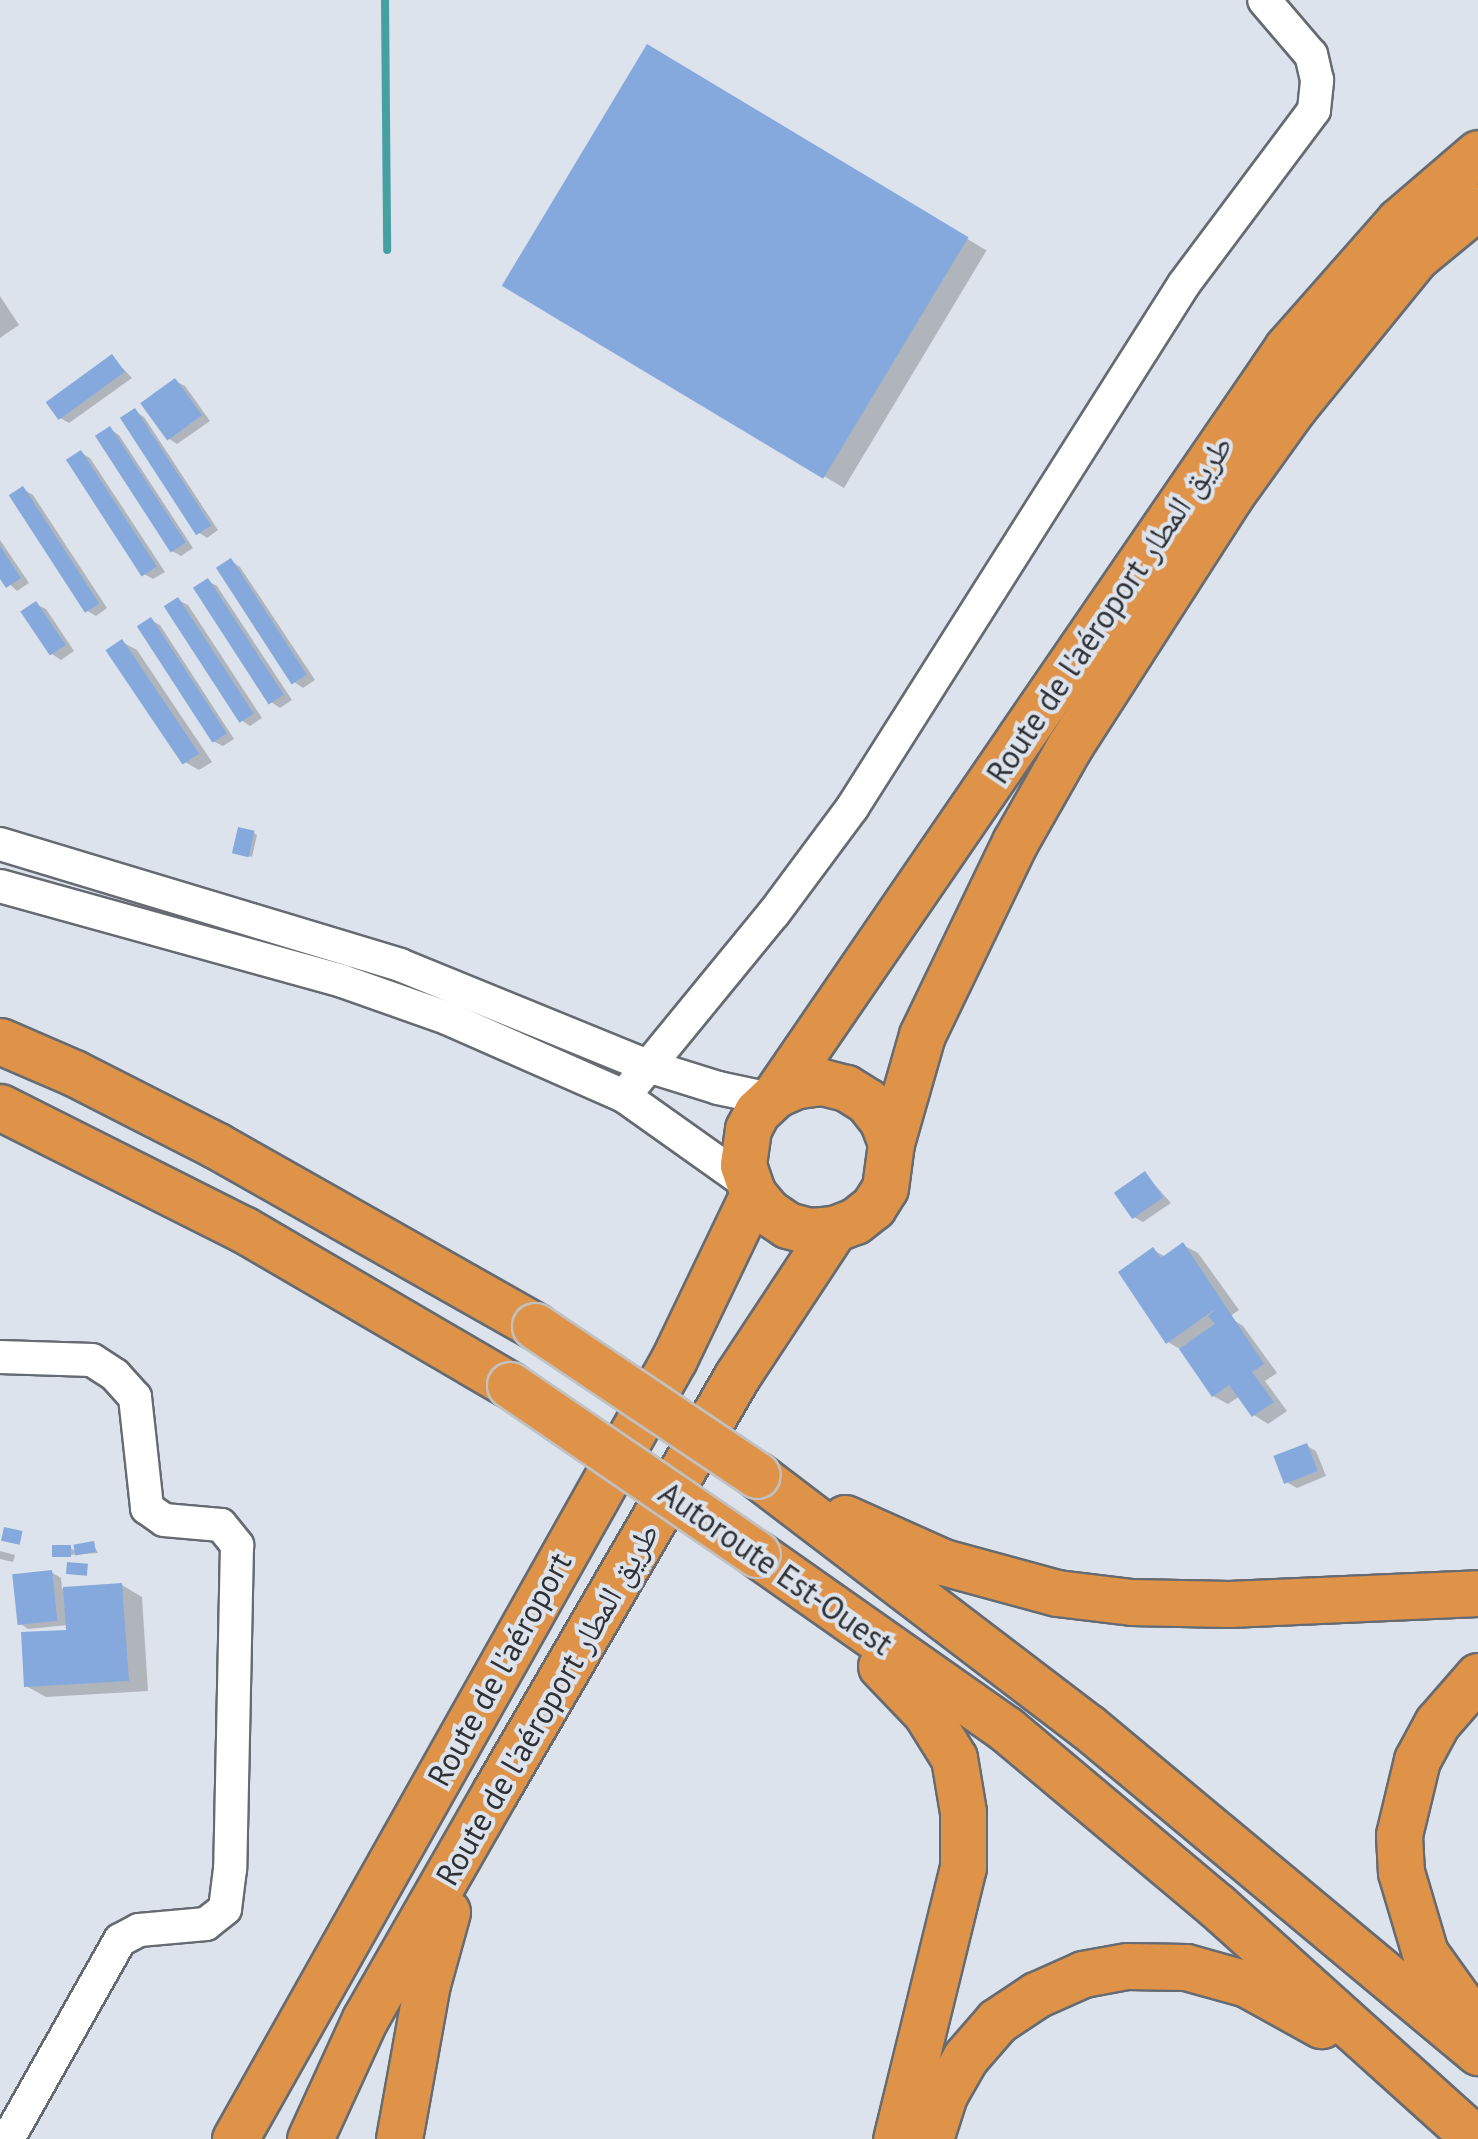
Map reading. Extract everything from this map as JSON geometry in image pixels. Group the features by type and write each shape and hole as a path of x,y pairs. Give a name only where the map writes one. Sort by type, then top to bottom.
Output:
{"highway":[{"name":"Route de l'aéroport طريق المطار","path":"772,1097 1288,348 1388,232 1478,153"},
{"name":"Route de l'aéroport طريق المطار","path":"891,1143 922,1035 1015,842 1068,746 1230,496 1294,407 1416,258 1478,206"},
{"name":"Autoroute Est-Ouest","path":"0,1041 218,1146 535,1326 757,1475 1088,1726 1478,2052"},
{"path":"822,1082 846,1088 867,1100 882,1120 891,1143 886,1188 855,1221 834,1229 810,1230 788,1225 768,1212 750,1189 743,1166 748,1129 772,1097 797,1084 822,1082"},
{"name":"Autoroute Est-Ouest","path":"0,1107 243,1230 510,1385 757,1554 1006,1730 1217,1906 1476,2139"},
{"name":"Route de l'aéroport","path":"235,2139 674,1359 750,1189"},
{"name":"Route de l'aéroport طريق المطار","path":"310,2139 347,2054 495,1792 736,1376 834,1229"},
{"path":"757,1475 943,1562 1057,1593 1131,1602 1229,1604 1478,1593"},
{"path":"757,1554 859,1642 926,1713 954,1758 963,1812 963,1867 896,2139"},
{"path":"1478,1676 1437,1723 1417,1760 1400,1835 1400,1872 1425,1954 1478,2027"},
{"path":"399,2139 438,1934 495,1792"},
{"path":"260,2139 356,1928"},
{"path":"930,2139 951,2083 997,2021 1036,1995 1083,1974 1128,1966 1186,1968 1247,1984 1299,2010 1476,2139"}],"street":[{"path":"624,1096 762,928 852,808 1184,284 1314,110 1317,80 1311,56 1264,0"},
{"path":"0,844 400,965 648,1066 718,1088 772,1097"},
{"path":"1,881 392,998 624,1096 750,1189"},
{"path":"0,1357 92,1360 115,1375 135,1397 147,1508 164,1520 221,1524 237,1546 230,1868 225,1909 206,1924 138,1930 120,1940 8,2139"}],"building":[{"path":"647,44 968,237 823,479 502,286"},
{"path":"112,354 125,372 59,420 46,402"},
{"path":"175,378 202,415 167,440 140,403"},
{"path":"135,408 211,525 196,535 120,418"},
{"path":"110,426 186,543 171,552 95,436"},
{"path":"81,450 157,567 142,576 66,460"},
{"path":"23,486 99,603 85,613 9,495"},
{"path":"0,546 21,578 6,588 0,579"},
{"path":"231,558 307,675 292,684 216,568"},
{"path":"208,578 284,695 269,704 193,588"},
{"path":"178,597 254,714 239,723 164,606"},
{"path":"36,601 66,645 50,656 20,612"},
{"path":"151,617 227,734 212,743 137,626"},
{"path":"122,639 199,753 183,765 105,650"},
{"path":"238,827 255,831 248,857 232,853"},
{"path":"1145,1171 1163,1197 1132,1219 1114,1193"},
{"path":"1183,1242 1264,1364 1252,1372 1274,1402 1252,1417 1229,1385 1212,1397 1179,1349 1215,1324 1208,1316 1218,1307 1166,1344 1118,1272 1153,1247 1161,1258"},
{"path":"1307,1443 1318,1471 1284,1484 1273,1456"},
{"path":"4,1527 23,1531 20,1545 1,1541"},
{"path":"94,1541 96,1552 75,1555 73,1545"},
{"path":"52,1545 71,1545 71,1557 52,1557"},
{"path":"67,1562 88,1564 87,1576 66,1574"},
{"path":"52,1570 57,1621 18,1625 12,1574"},
{"path":"122,1583 129,1681 24,1687 21,1632 66,1630 63,1587"}],"waterway":[{"path":"385,0 387,250"}]}
